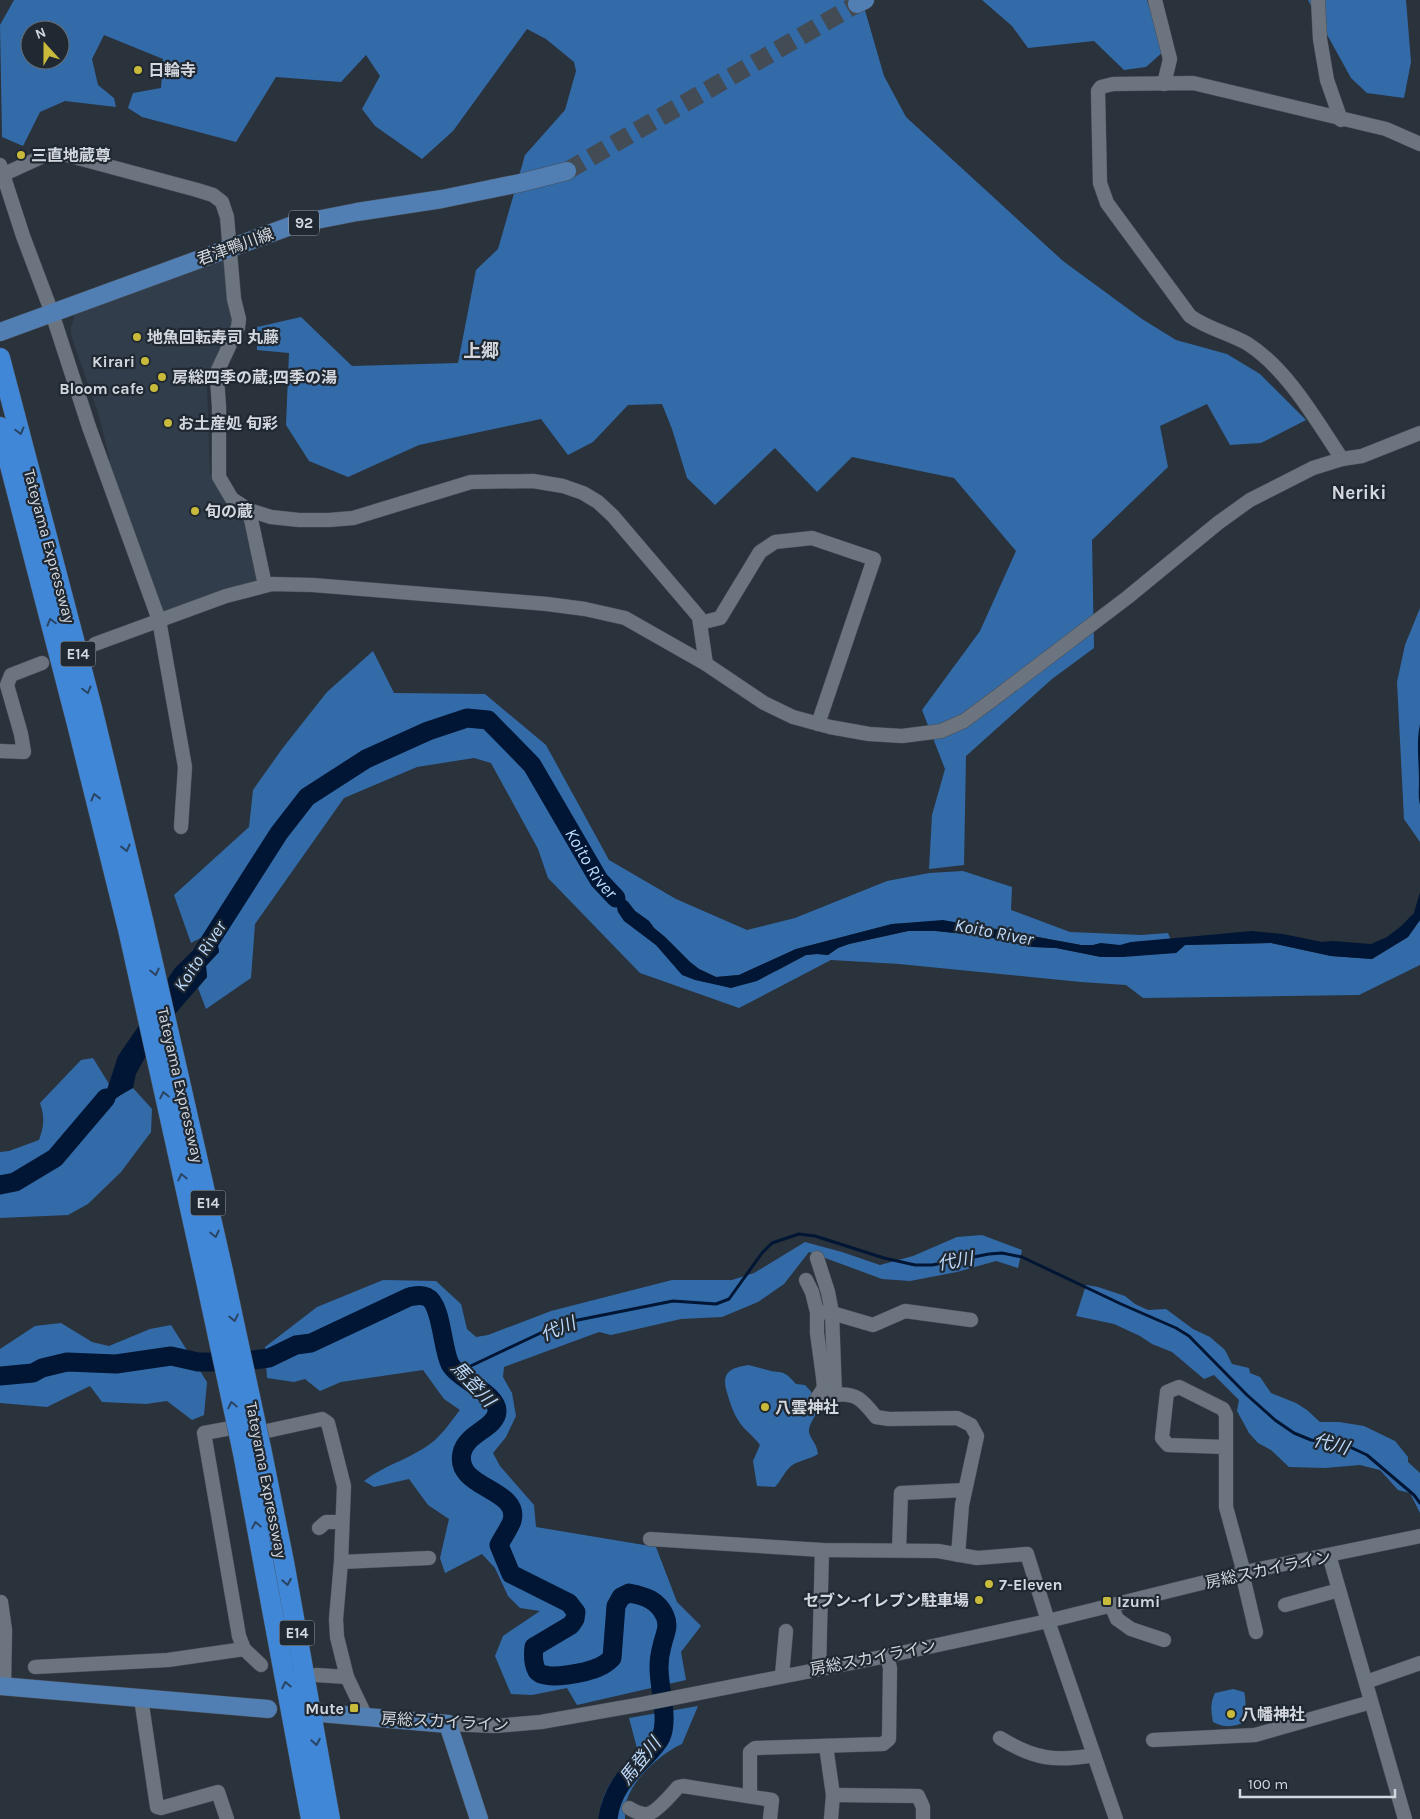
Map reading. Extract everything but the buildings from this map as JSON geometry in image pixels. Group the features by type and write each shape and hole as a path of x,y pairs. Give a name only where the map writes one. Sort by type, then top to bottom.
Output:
{"highway":[{"name":"Tateyama Expressway","path":"0,358 92,708 136,926 183,1139 284,1562 330,1819"},
{"name":"Tateyama Expressway","path":"0,427 27,532 136,926"},
{"path":"0,453 27,532"},
{"name":"Tateyama Expressway","path":"257,1444 311,1819"}],"main road":[{"name":"君津鴨川線","path":"0,332 296,224 357,212 442,199 520,183 566,171"},
{"path":"2,1686 268,1709"},
{"name":"房総スカイライン","path":"320,1713 448,1724"},
{"path":"448,1724 479,1819"}],"street":[{"path":"1155,0 1170,59 1164,84"},
{"path":"1318,0 1320,39 1327,80 1341,120"},
{"path":"1342,459 1272,362 1247,344 1202,324 1190,316 1107,203 1100,182 1098,91 1112,84 1193,83 1386,130 1420,144"},
{"path":"181,827 185,767 159,620 89,428 52,312 1,172 48,154 63,154 197,190 213,195 222,202 227,217 234,299 239,319 238,327 218,370 217,378 219,477 232,499 249,510 271,517 299,520 353,518 471,482 533,481 562,486 583,493 598,502 612,516 699,617 706,664"},
{"path":"95,644 226,596 266,585 313,585 547,604 585,609 625,618 706,664 764,703 793,717 869,734 902,736 941,731 964,721 1128,597 1218,523 1250,500 1313,468 1342,459 1362,456 1420,433"},
{"path":"249,510 266,585"},
{"path":"700,624 720,618 760,552 775,542 812,538 874,559 818,724"},
{"path":"0,751 24,752 21,734 6,685 12,675 42,663"},
{"path":"817,1258 828,1292 832,1313 835,1395 850,1395 858,1398 876,1416 889,1419 957,1418 971,1426 977,1436 962,1505 958,1554"},
{"path":"806,1280 812,1292 817,1312 824,1388 816,1400"},
{"path":"817,1312 832,1313 873,1325 905,1311 971,1320"},
{"path":"1225,1448 1168,1445 1162,1438 1167,1392 1179,1387 1223,1409 1226,1415 1226,1507 1244,1573 1244,1581 1256,1632"},
{"path":"257,1444 322,1419 328,1423 344,1486 341,1562 336,1619 337,1637 347,1677 366,1717"},
{"path":"226,1429 204,1433 239,1636 244,1649 261,1665"},
{"path":"899,1550 901,1493 965,1490"},
{"path":"319,1528 326,1522 342,1522"},
{"name":"房総スカイライン","path":"448,1724 494,1726 541,1722 643,1704 782,1675 887,1656 1048,1621 1244,1573 1420,1536"},
{"path":"650,1539 822,1550 938,1551 977,1558 1027,1554 1116,1819"},
{"path":"819,1668 822,1550"},
{"path":"1329,1555 1405,1819"},
{"path":"341,1562 429,1558"},
{"path":"1285,1605 1340,1590"},
{"path":"1,1602 6,1630 2,1686"},
{"path":"1111,1605 1117,1619 1131,1630 1164,1640"},
{"path":"782,1675 786,1631"},
{"path":"35,1666 168,1660 244,1649"},
{"path":"750,1790 750,1752 755,1748 883,1744 889,1739 890,1668 887,1656"},
{"path":"1366,1682 1420,1663"},
{"path":"316,1675 347,1677"},
{"path":"141,1698 157,1806 161,1808 218,1792 227,1819"},
{"path":"1152,1740 1255,1735 1371,1702"},
{"path":"1000,1738 1020,1750 1052,1758 1077,1758 1094,1755"},
{"path":"826,1746 834,1795 831,1819"},
{"path":"629,1808 648,1814 654,1811 678,1787 683,1786 772,1800 770,1819"},
{"path":"834,1795 918,1796 923,1807 923,1819"}],"shaded area":[{"path":"14,0 862,0 884,76 906,117 1063,261 1142,319 1176,340 1227,354 1260,374 1306,420 1261,443 1230,445 1207,404 1160,426 1168,467 1092,540 1094,648 1052,679 966,756 964,865 929,869 932,815 945,769 922,710 980,631 1016,551 954,478 852,457 817,492 775,448 715,505 687,478 662,404 628,405 593,442 568,455 541,419 419,445 348,477 309,461 286,425 289,353 257,350 257,327 301,317 352,366 458,363 476,270 498,249 525,155 565,110 576,71 574,62 546,39 527,29 453,131 422,159 375,126 362,109 380,76 366,55 341,82 276,77 236,142 142,117 128,108 133,93 161,88 163,59 104,35 92,59 98,85 114,98 116,107 65,101 40,112 23,146 2,137 0,25"},
{"path":"982,0 1147,0 1164,51 1146,67 1124,70 1094,41 1028,48 1012,26"},
{"path":"1308,0 1406,0 1411,62 1404,98 1367,93 1351,78"},
{"path":"225,255 235,318 211,372 207,386 210,473 220,494 243,511 260,579 257,582 164,613 108,463 110,460 98,413 71,335 71,327 76,312"},
{"path":"1420,608 1420,842 1404,819 1397,682 1405,645"},
{"path":"373,651 394,693 485,694 546,745 609,860 676,899 747,930 795,918 887,881 929,873 963,871 1012,887 1011,910 1070,932 1141,935 1168,933 1176,953 1185,945 1271,943 1331,956 1372,959 1408,937 1420,920 1420,965 1359,995 1143,998 1126,985 899,964 831,960 739,1008 640,973 548,878 538,849 491,763 474,758 417,767 344,798 255,924 251,978 206,1009 198,988 207,977 206,966 219,952 217,941 212,932 191,943 174,895 249,827 253,790 282,749 327,692","holes":["600,882 628,902 635,911 649,921 690,962 699,969 716,977 739,975 796,949 892,924 915,923 986,927 1081,945 1101,943 1123,956 1101,957 1056,948 1033,947 984,936 935,931 908,931 849,944 838,948 828,955 806,955 778,970 731,988 682,974 656,945 634,928 618,912 616,902"]},
{"path":"93,1058 109,1084 105,1096 91,1115 103,1111 117,1098 133,1088 152,1109 151,1132 121,1172 88,1204 68,1215 0,1218 0,1193 24,1185 31,1176 43,1167 48,1153 42,1160 19,1169 13,1175 0,1175 0,1152 9,1151 39,1140 43,1122 40,1103 81,1060"},
{"path":"982,1235 1022,1250 1018,1268 996,1261 957,1272 910,1281 882,1279 809,1252 784,1284 758,1302 722,1317 681,1319 611,1335 599,1332 504,1367 503,1377 512,1393 516,1416 506,1437 493,1453 500,1466 534,1505 536,1527 656,1547 677,1602 701,1626 681,1652 686,1680 577,1705 567,1688 532,1695 511,1694 495,1656 503,1636 540,1611 520,1608 508,1596 495,1568 482,1554 445,1573 440,1558 449,1519 428,1505 409,1479 374,1487 364,1481 427,1446 442,1433 460,1410 444,1399 423,1370 341,1382 320,1391 305,1379 294,1382 267,1378 265,1347 317,1307 383,1280 436,1281 461,1304 467,1329 476,1337 488,1335 551,1311 672,1280 732,1280 754,1273 805,1242 880,1265 913,1256 957,1237"},
{"path":"1086,1285 1125,1296 1135,1304 1148,1310 1166,1309 1193,1329 1210,1337 1225,1350 1232,1364 1249,1368 1250,1373 1260,1377 1271,1393 1296,1403 1320,1422 1339,1422 1364,1426 1395,1441 1408,1457 1408,1462 1420,1473 1420,1513 1410,1493 1398,1490 1380,1470 1360,1465 1325,1468 1289,1467 1271,1450 1258,1443 1249,1433 1237,1411 1239,1400 1214,1375 1204,1379 1172,1352 1152,1344 1140,1336 1114,1324 1076,1316"},
{"path":"61,1323 92,1342 109,1346 150,1329 171,1325 207,1382 204,1415 192,1420 167,1401 146,1404 102,1402 90,1386 47,1407 0,1403 0,1349 35,1326"},
{"path":"748,1365 784,1373 796,1384 805,1385 815,1396 819,1409 809,1429 818,1454 791,1466 775,1487 757,1486 753,1461 760,1445 738,1419 726,1389 727,1374 737,1367"},
{"path":"1233,1689 1244,1692 1245,1722 1229,1726 1213,1722 1211,1707 1215,1693"},
{"path":"698,1706 682,1744 656,1761 634,1785 626,1803 625,1819 600,1819 603,1799 607,1790 617,1774 638,1752 629,1718"}],"water":[{"path":"1420,724 1420,805 1418,745"},
{"path":"599,880 628,902 635,911 649,921 690,962 699,969 716,977 739,975 796,949 892,924 943,920 1081,945 1101,943 1120,945 1131,942 1252,931 1283,934 1322,942 1371,944 1387,937 1414,913 1420,892 1420,920 1408,937 1372,959 1331,956 1271,943 1185,945 1176,953 1101,957 1056,948 1033,947 984,936 936,931 908,931 849,944 838,948 828,955 806,955 757,981 731,988 682,975 656,945 624,921 618,912 616,902"},
{"path":"212,932 216,932 219,952 206,966 207,977 175,1014 167,980 175,968"},
{"path":"140,1024 147,1054 136,1074 133,1088 117,1098 102,1111 91,1116 105,1096 118,1056"},
{"path":"60,1145 65,1147 59,1157 31,1176 24,1185 0,1193 0,1175 13,1175 19,1169 42,1160 48,1153"}],"waterway":[{"name":"Koito River","path":"203,952 279,833 307,797 366,759 428,731 467,718 488,720 532,765 599,880 616,898"},
{"name":"Koito River","path":"0,1185 15,1182 55,1158 106,1098"},
{"name":"代川","path":"458,1372 547,1330 573,1321 673,1301 716,1304 729,1299 762,1253 772,1243 799,1234 815,1236 884,1258 915,1265 932,1265 1002,1253 1022,1257 1176,1328 1189,1336 1247,1395 1275,1420 1294,1433 1311,1440 1350,1447 1367,1455 1414,1495 1420,1503"},
{"name":"馬登川","path":"0,1376 33,1373 42,1368 67,1362 116,1364 171,1356 198,1362 238,1362 269,1358 296,1345 311,1343 409,1297 420,1295 427,1297 436,1308 450,1364 461,1376 485,1393 496,1405 496,1417 469,1440 465,1446 462,1453 462,1465 468,1474 477,1482 498,1494 507,1502 512,1510 512,1521 499,1545 511,1574 569,1603 576,1612 575,1619 571,1625 534,1647 537,1671 549,1676 567,1675 594,1669 609,1661 612,1658 616,1606 621,1597 629,1593 655,1602 665,1616 667,1628 659,1660 659,1676 664,1713 663,1730 656,1745 620,1785 612,1801 608,1819"}],"tunnel":[{"path":"567,171 857,4"}],"place":[{"name":"日輪寺","path":"138,70"},
{"name":"三直地蔵尊","path":"21,155"},
{"name":"地魚回転寿司 丸藤","path":"137,337"},
{"name":"Kirari","path":"145,361"},
{"name":"房総四季の蔵;四季の湯","path":"162,377"},
{"name":"Bloom cafe","path":"154,388"},
{"name":"お土産処 旬彩","path":"168,423"},
{"name":"旬の蔵","path":"195,511"},
{"name":"八雲神社","path":"765,1407"},
{"name":"7-Eleven","path":"989,1584"},
{"name":"セブン-イレブン駐車場","path":"979,1600"},
{"name":"Izumi","path":"1107,1601"},
{"name":"Mute","path":"354,1708"},
{"name":"八幡神社","path":"1231,1714"}],"district":[{"name":"上郷","path":"481,351"},
{"name":"Neriki","path":"1359,492"}]}
